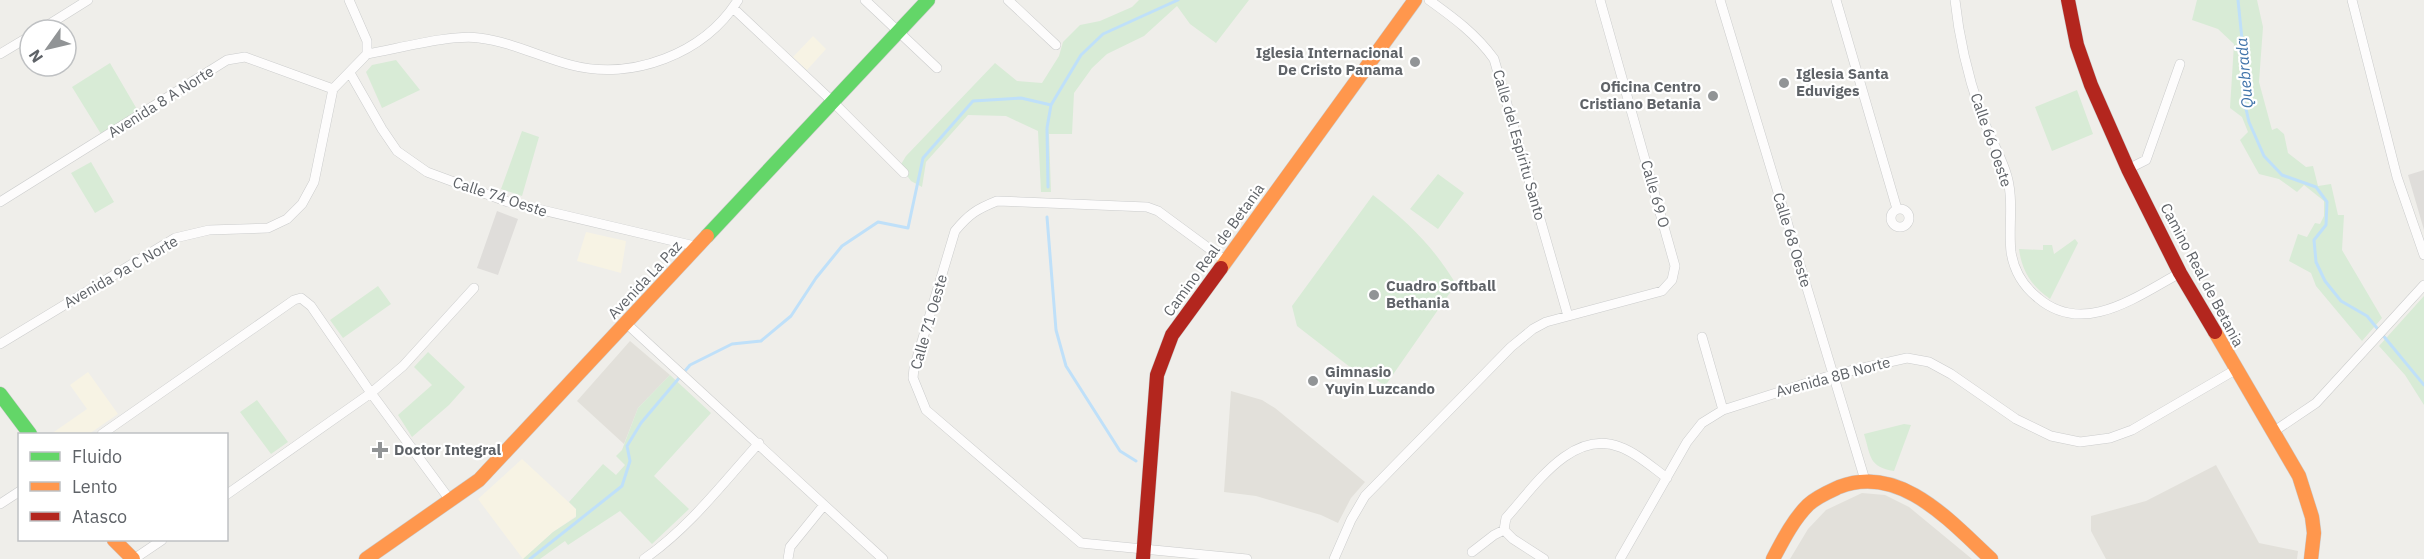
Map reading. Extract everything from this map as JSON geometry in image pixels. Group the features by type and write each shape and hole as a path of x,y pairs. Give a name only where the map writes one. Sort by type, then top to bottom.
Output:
{"street":[{"path":"59,18 88,0"},
{"path":"349,0 367,41 367,54"},
{"path":"865,0 937,68"},
{"name":"Avenida La Paz","path":"366,559 479,480 928,0"},
{"path":"1008,0 1056,45"},
{"name":"Camino Real de Betania","path":"1143,555 1157,375 1172,335 1415,0"},
{"name":"Calle del Espíritu Santo","path":"1429,0 1482,41 1494,59 1568,316"},
{"name":"Calle 69 O","path":"1568,316 1662,291 1675,273 1675,266 1600,0"},
{"path":"1836,0 1897,209"},
{"name":"Calle 66 Oeste","path":"1955,0 1972,86 1985,126 2007,179 2011,202 2011,251 2015,268 2030,292 2046,305 2084,316 2115,308 2180,273"},
{"name":"Camino Real de Betania","path":"2068,0 2077,45 2091,85 2128,169 2180,273 2299,476 2308,498 2313,533 2311,559"},
{"path":"2352,0 2397,177 2424,255"},
{"name":"Calle 68 Oeste","path":"1723,1 1865,480"},
{"path":"333,89 367,54 460,38 478,38 523,48 570,65 590,69 635,67 681,52 701,41 735,4 904,173"},
{"path":"0,54 18,43"},
{"name":"Avenida 8 A Norte","path":"0,202 227,60 245,57 333,89"},
{"path":"2128,169 2146,159 2180,64"},
{"name":"Calle 74 Oeste","path":"350,73 397,151 427,172 508,202 699,247"},
{"name":"Avenida 9a C Norte","path":"0,344 175,238 209,230 268,228 287,219 302,204 314,182 333,89"},
{"name":"Calle 71 Oeste","path":"1226,261 1158,211 1147,207 998,201 968,215 955,231 913,378 926,410 1081,543 1143,555 1199,553 1247,559"},
{"path":"2273,432 2316,403 2424,285"},
{"path":"228,494 371,393 403,366 474,288"},
{"path":"105,433 301,298 311,306 371,393 450,500"},
{"path":"1334,559 1351,520 1365,496 1389,471 1511,347 1533,329 1546,322 1568,316"},
{"path":"627,324 883,559"},
{"path":"1702,337 1723,410"},
{"name":"Avenida 8B Norte","path":"1620,559 1695,430 1723,410 1832,375 1907,358 1929,363 1951,374 2016,419 2051,436 2080,442 2109,438 2132,430 2235,370"},
{"path":"0,394 29,433"},
{"path":"644,559 658,550 698,511 759,443"},
{"path":"1504,530 1506,518 1562,457 1590,443 1606,443 1622,447 1667,478"},
{"path":"1773,559 1798,516 1808,505 1823,494 1865,480 1894,485 1915,496 1945,518 1991,559"},
{"path":"0,504 18,492"},
{"path":"788,559 790,547 824,505"},
{"path":"1473,552 1504,530"},
{"path":"1504,530 1513,539 1544,559"},
{"path":"115,541 134,559 161,541"},
{"path":"658,550 662,559"}],"shaded area":[{"path":"813,36 826,49 807,70 793,57"},
{"path":"2424,170 2424,230 2408,175"},
{"path":"497,211 518,219 498,275 477,268"},
{"path":"586,232 626,241 621,273 577,261"},
{"path":"630,341 670,375 638,408 624,444 577,401"},
{"path":"88,372 118,414 90,433 52,433 87,409 70,385"},
{"path":"1231,391 1262,400 1275,408 1365,482 1351,498 1338,523 1321,515 1256,496 1224,492"},
{"path":"522,459 576,509 576,516 553,532 523,559 478,499"},
{"path":"2216,465 2259,543 2298,551 2297,559 2106,559 2091,531 2091,516 2146,501"},
{"path":"1862,493 1885,495 1909,507 1972,559 1790,559 1808,529 1826,510"}],"green space":[{"path":"1139,0 1249,0 1216,43 1190,24 1177,6 1144,36 1107,54 1092,68 1074,93 1072,134 1049,134 1051,192 1041,192 1038,131 1006,116 968,115 926,162 922,187 911,181 900,166 906,156 995,63 1017,81 1042,83 1059,56 1063,42 1080,25 1100,21 1132,7"},
{"path":"2197,0 2257,0 2263,27 2259,82 2272,130 2277,128 2284,134 2288,153 2306,167 2313,166 2318,186 2331,184 2338,215 2344,215 2342,250 2382,318 2362,341 2316,286 2311,273 2289,261 2298,234 2307,237 2315,223 2320,224 2324,216 2324,201 2304,185 2297,192 2279,179 2259,174 2240,140 2248,132 2242,117 2230,108 2234,44 2218,29 2192,20"},
{"path":"396,60 420,90 382,108 366,72 372,65"},
{"path":"110,63 138,111 101,134 72,87"},
{"path":"2077,90 2093,134 2052,151 2035,107"},
{"path":"522,131 539,137 522,196 501,189"},
{"path":"91,162 114,202 95,213 71,173"},
{"path":"1438,174 1464,193 1438,229 1410,209"},
{"name":"Cuadro Softball Bethania","path":"1373,195 1419,235 1438,257 1456,284 1385,386 1363,370 1359,374 1297,326 1292,306"},
{"path":"2075,239 2078,243 2050,299 2029,278 2019,249 2043,250 2043,245 2052,245 2054,254"},
{"path":"378,286 391,304 343,338 330,320"},
{"path":"2424,296 2424,405 2405,375 2379,346"},
{"path":"428,352 465,387 449,405 412,437 398,415 432,385 414,367"},
{"path":"670,375 711,413 654,476 689,509 652,544 620,511 568,545 565,541 540,559 523,559 553,532 576,517 576,509 569,502 603,464 616,475 625,465 616,456 622,450 638,408"},
{"path":"257,400 288,442 271,454 240,412"},
{"path":"1904,424 1911,425 1894,471 1875,464 1864,434"}],"waterway":[{"path":"530,559 622,486 630,461 627,446 641,423 690,365 732,344 761,341 791,316 816,278 842,246 878,222 908,228 923,158 973,101 1021,98 1051,105 1081,55 1103,34 1178,0"},
{"name":"Quebrada","path":"2238,0 2244,59 2243,96 2249,122 2264,156 2282,175 2316,187 2327,202 2326,225 2314,240 2316,262 2325,281 2341,301 2367,316 2424,385"},
{"path":"1048,187 1047,128 1051,105"},
{"path":"1047,217 1056,330 1066,366 1120,451 1136,461"}],"traffic: fast":[{"path":"707,236 928,0"},
{"path":"0,394 29,433"}],"traffic: slow":[{"path":"1221,268 1415,0"},
{"path":"366,559 479,480 707,236"},
{"path":"2215,332 2299,476 2312,517 2314,533 2311,559"},
{"path":"1773,559 1793,524 1811,502 1839,487 1861,482 1883,483 1903,489 1923,500 1991,559"},
{"path":"115,541 133,559"}],"traffic: jam":[{"path":"2068,0 2077,45 2091,85 2128,169 2180,273 2215,332"},
{"path":"1143,559 1157,375 1172,335 1221,268"}],"place":[{"name":"Iglesia Internacional De Cristo Panama","path":"1415,62"},
{"name":"Iglesia Santa Eduviges","path":"1784,83"},
{"name":"Oficina Centro Cristiano Betania","path":"1713,96"},
{"name":"Cuadro Softball Bethania","path":"1374,295"},
{"name":"Gimnasio Yuyin Luzcando","path":"1313,381"},
{"name":"Doctor Integral","path":"380,450"}]}
